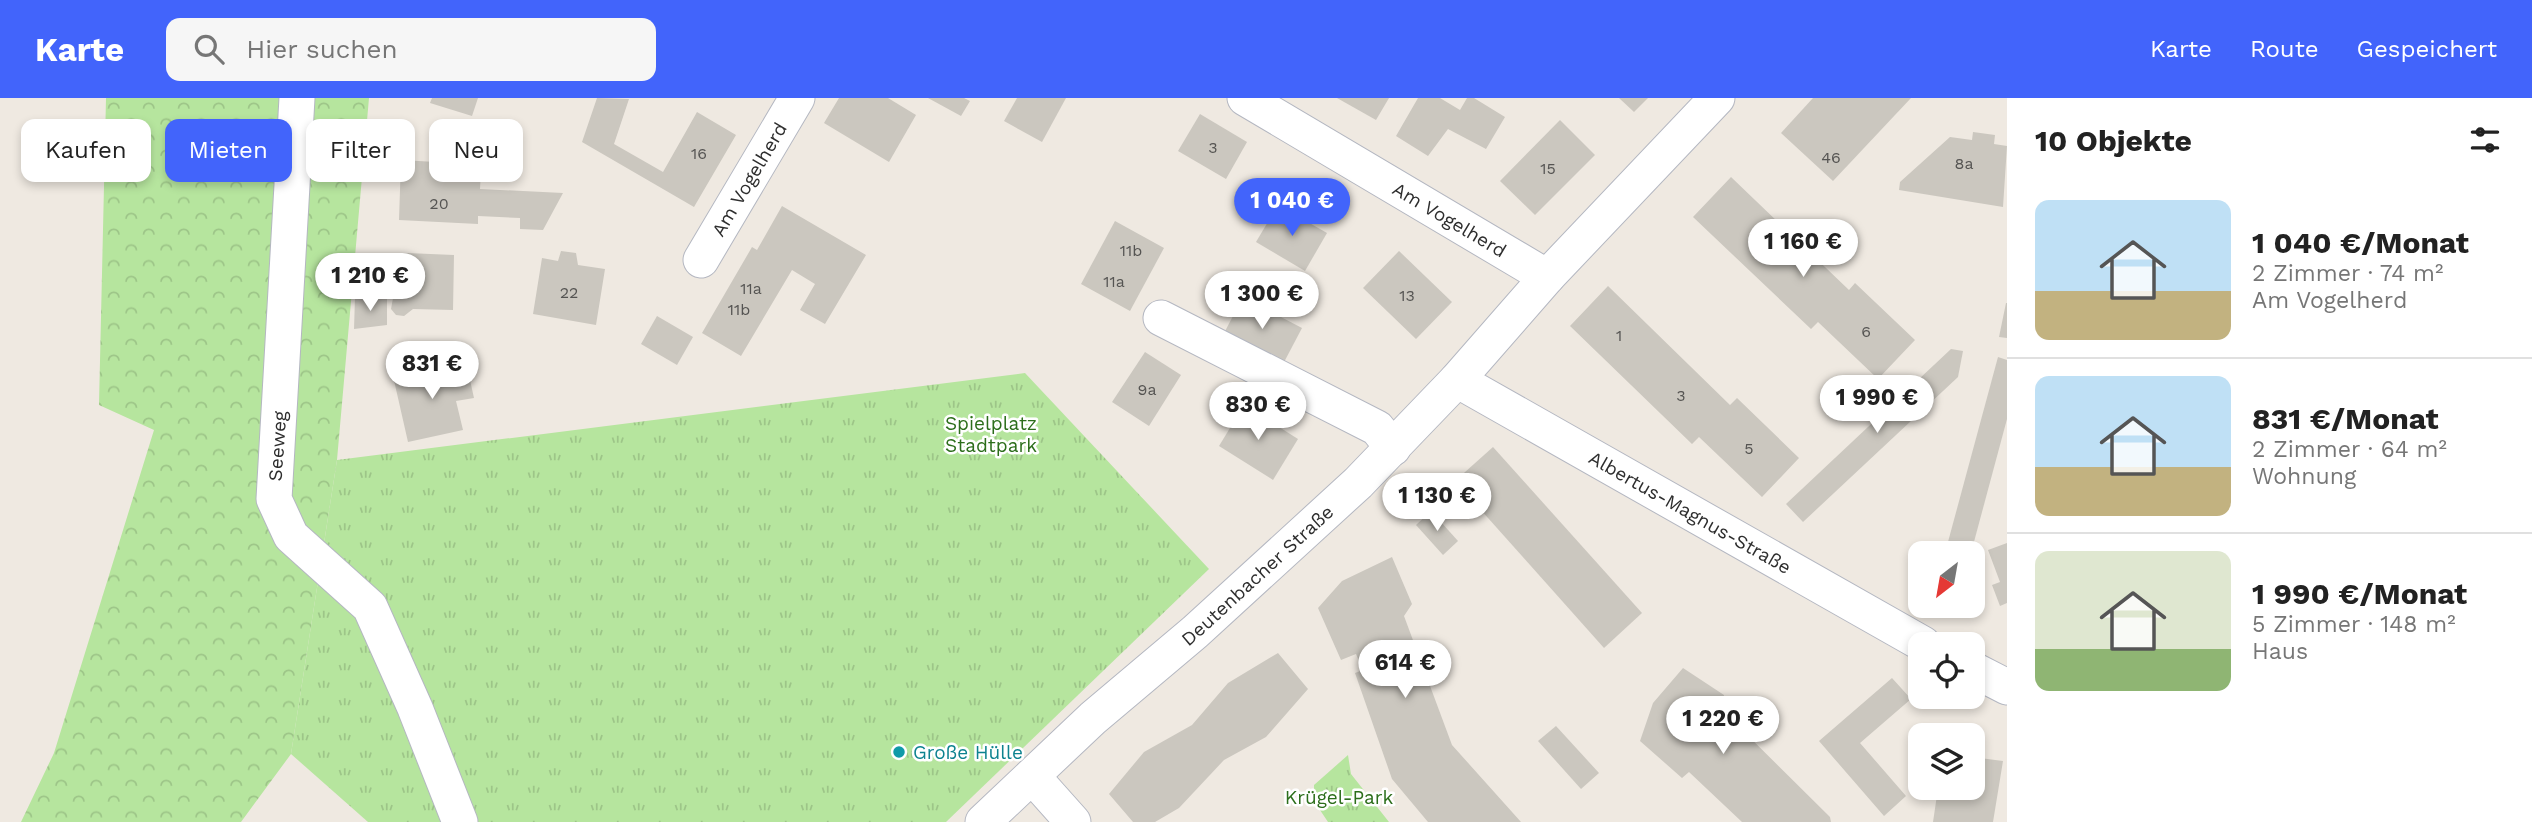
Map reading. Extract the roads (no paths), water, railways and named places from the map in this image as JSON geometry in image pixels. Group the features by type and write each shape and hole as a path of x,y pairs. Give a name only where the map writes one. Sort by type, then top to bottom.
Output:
{"street":[{"name":"Seeweg","path":"297,98 274,499 290,536 370,607 415,708 460,822"},
{"name":"Am Vogelherd","path":"701,260 797,98"},
{"name":"Deutenbacher Straße","path":"983,822 1093,718 1234,596 1393,448 1457,380 1546,276 1717,98"},
{"name":"Am Vogelherd","path":"1248,99 1546,276"},
{"path":"1161,317 1377,428 1393,448"},
{"name":"Albertus-Magnus-Straße","path":"1457,380 1908,636"},
{"path":"1985,676 2007,687"},
{"path":"1032,776 1073,822"}],"place":[{"name":"Große Hülle","path":"899,752"}],"park label":[{"name":"Spielplatz Stadtpark","path":"991,434"},
{"name":"Krügel-Park","path":"1339,797"}]}
